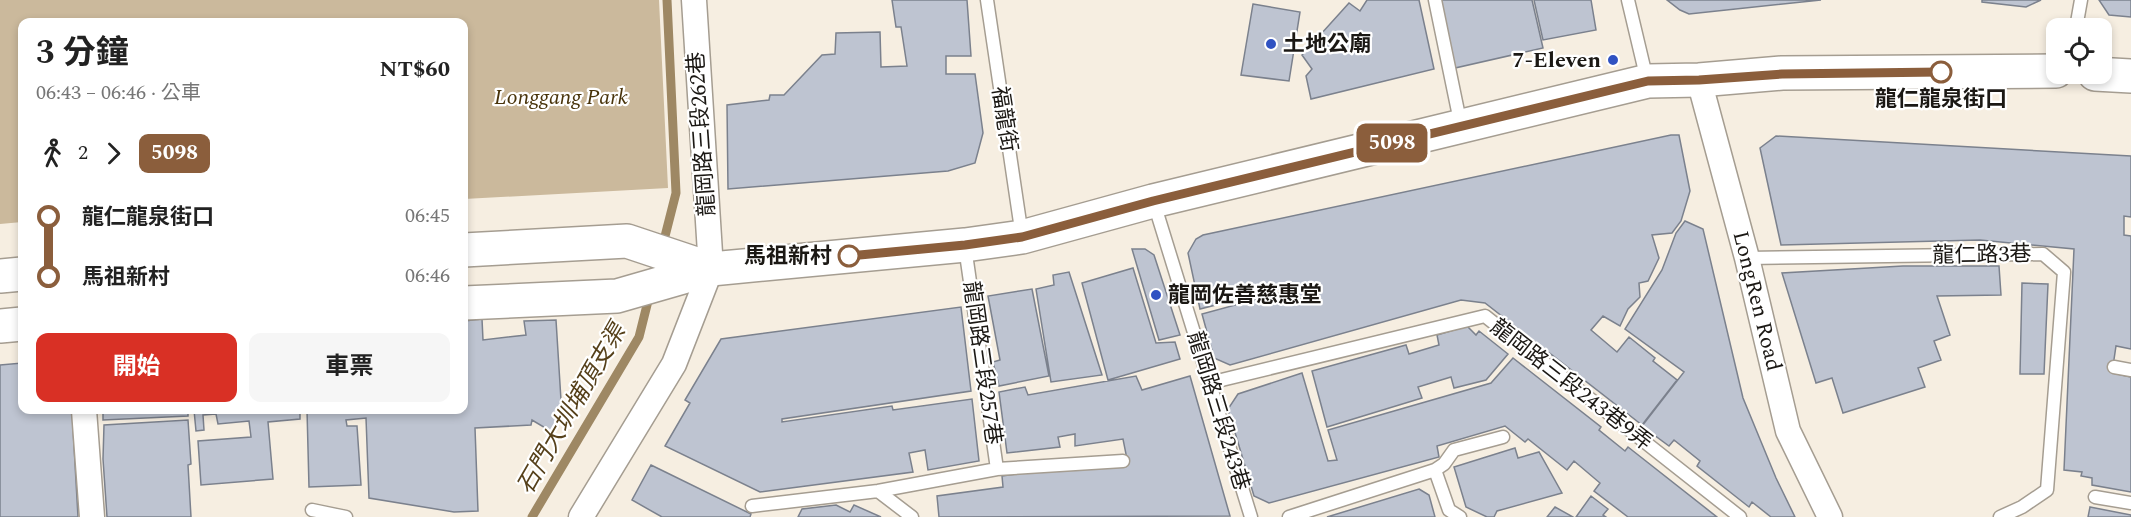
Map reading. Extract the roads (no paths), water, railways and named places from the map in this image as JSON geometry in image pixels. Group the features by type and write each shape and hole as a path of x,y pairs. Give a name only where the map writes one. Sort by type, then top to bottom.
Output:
{"main road":[{"path":"468,303 617,296 711,269 965,245 1022,237 1153,201 1648,81 1782,74 2046,71"},
{"path":"2112,75 2131,76"},
{"path":"468,250 627,241 711,269"},
{"path":"0,276 18,274"},
{"path":"0,326 18,324"}],"street":[{"name":"龍岡路三段262巷","path":"694,0 711,269"},
{"name":"LongRen Road","path":"1699,80 1747,258 1788,431 1830,517"},
{"path":"581,517 674,364 711,269"},
{"path":"84,414 92,517"}],"lane":[{"name":"福龍街","path":"987,0 1022,237"},
{"path":"1435,0 1461,127"},
{"path":"1628,0 1648,81"},
{"path":"2078,18 2081,0"},
{"name":"龍岡路三段243巷","path":"1153,201 1251,517"},
{"name":"龍岡路三段257巷","path":"752,506 878,491 997,469 965,245"},
{"name":"龍仁路3巷","path":"1747,258 2043,254 2064,272 2047,490 2022,507 2000,517"},
{"name":"龍岡路三段243巷9弄","path":"1209,383 1485,316 1740,517"},
{"path":"2114,367 2131,370"},
{"path":"1289,517 1436,470 1444,464 1454,450 1503,437"},
{"path":"997,469 1123,461"},
{"path":"1436,470 1449,510 1460,517"},
{"path":"878,491 912,517"},
{"path":"2095,497 2131,503"},
{"path":"312,510 346,517"}],"waterway":[{"name":"石門大圳埔頂支渠","path":"662,248 676,193 667,0"},
{"name":"石門大圳埔頂支渠","path":"532,517 639,337 650,293"}],"place":[{"name":"土地公廟","path":"1271,44"},
{"name":"7-Eleven","path":"1613,60"},
{"name":"龍仁龍泉街口","path":"1941,72"},
{"name":"馬祖新村","path":"849,256"},
{"name":"龍岡佐善慈惠堂","path":"1156,295"}],"park label":[{"name":"Longgang Park","path":"561,97"}]}
